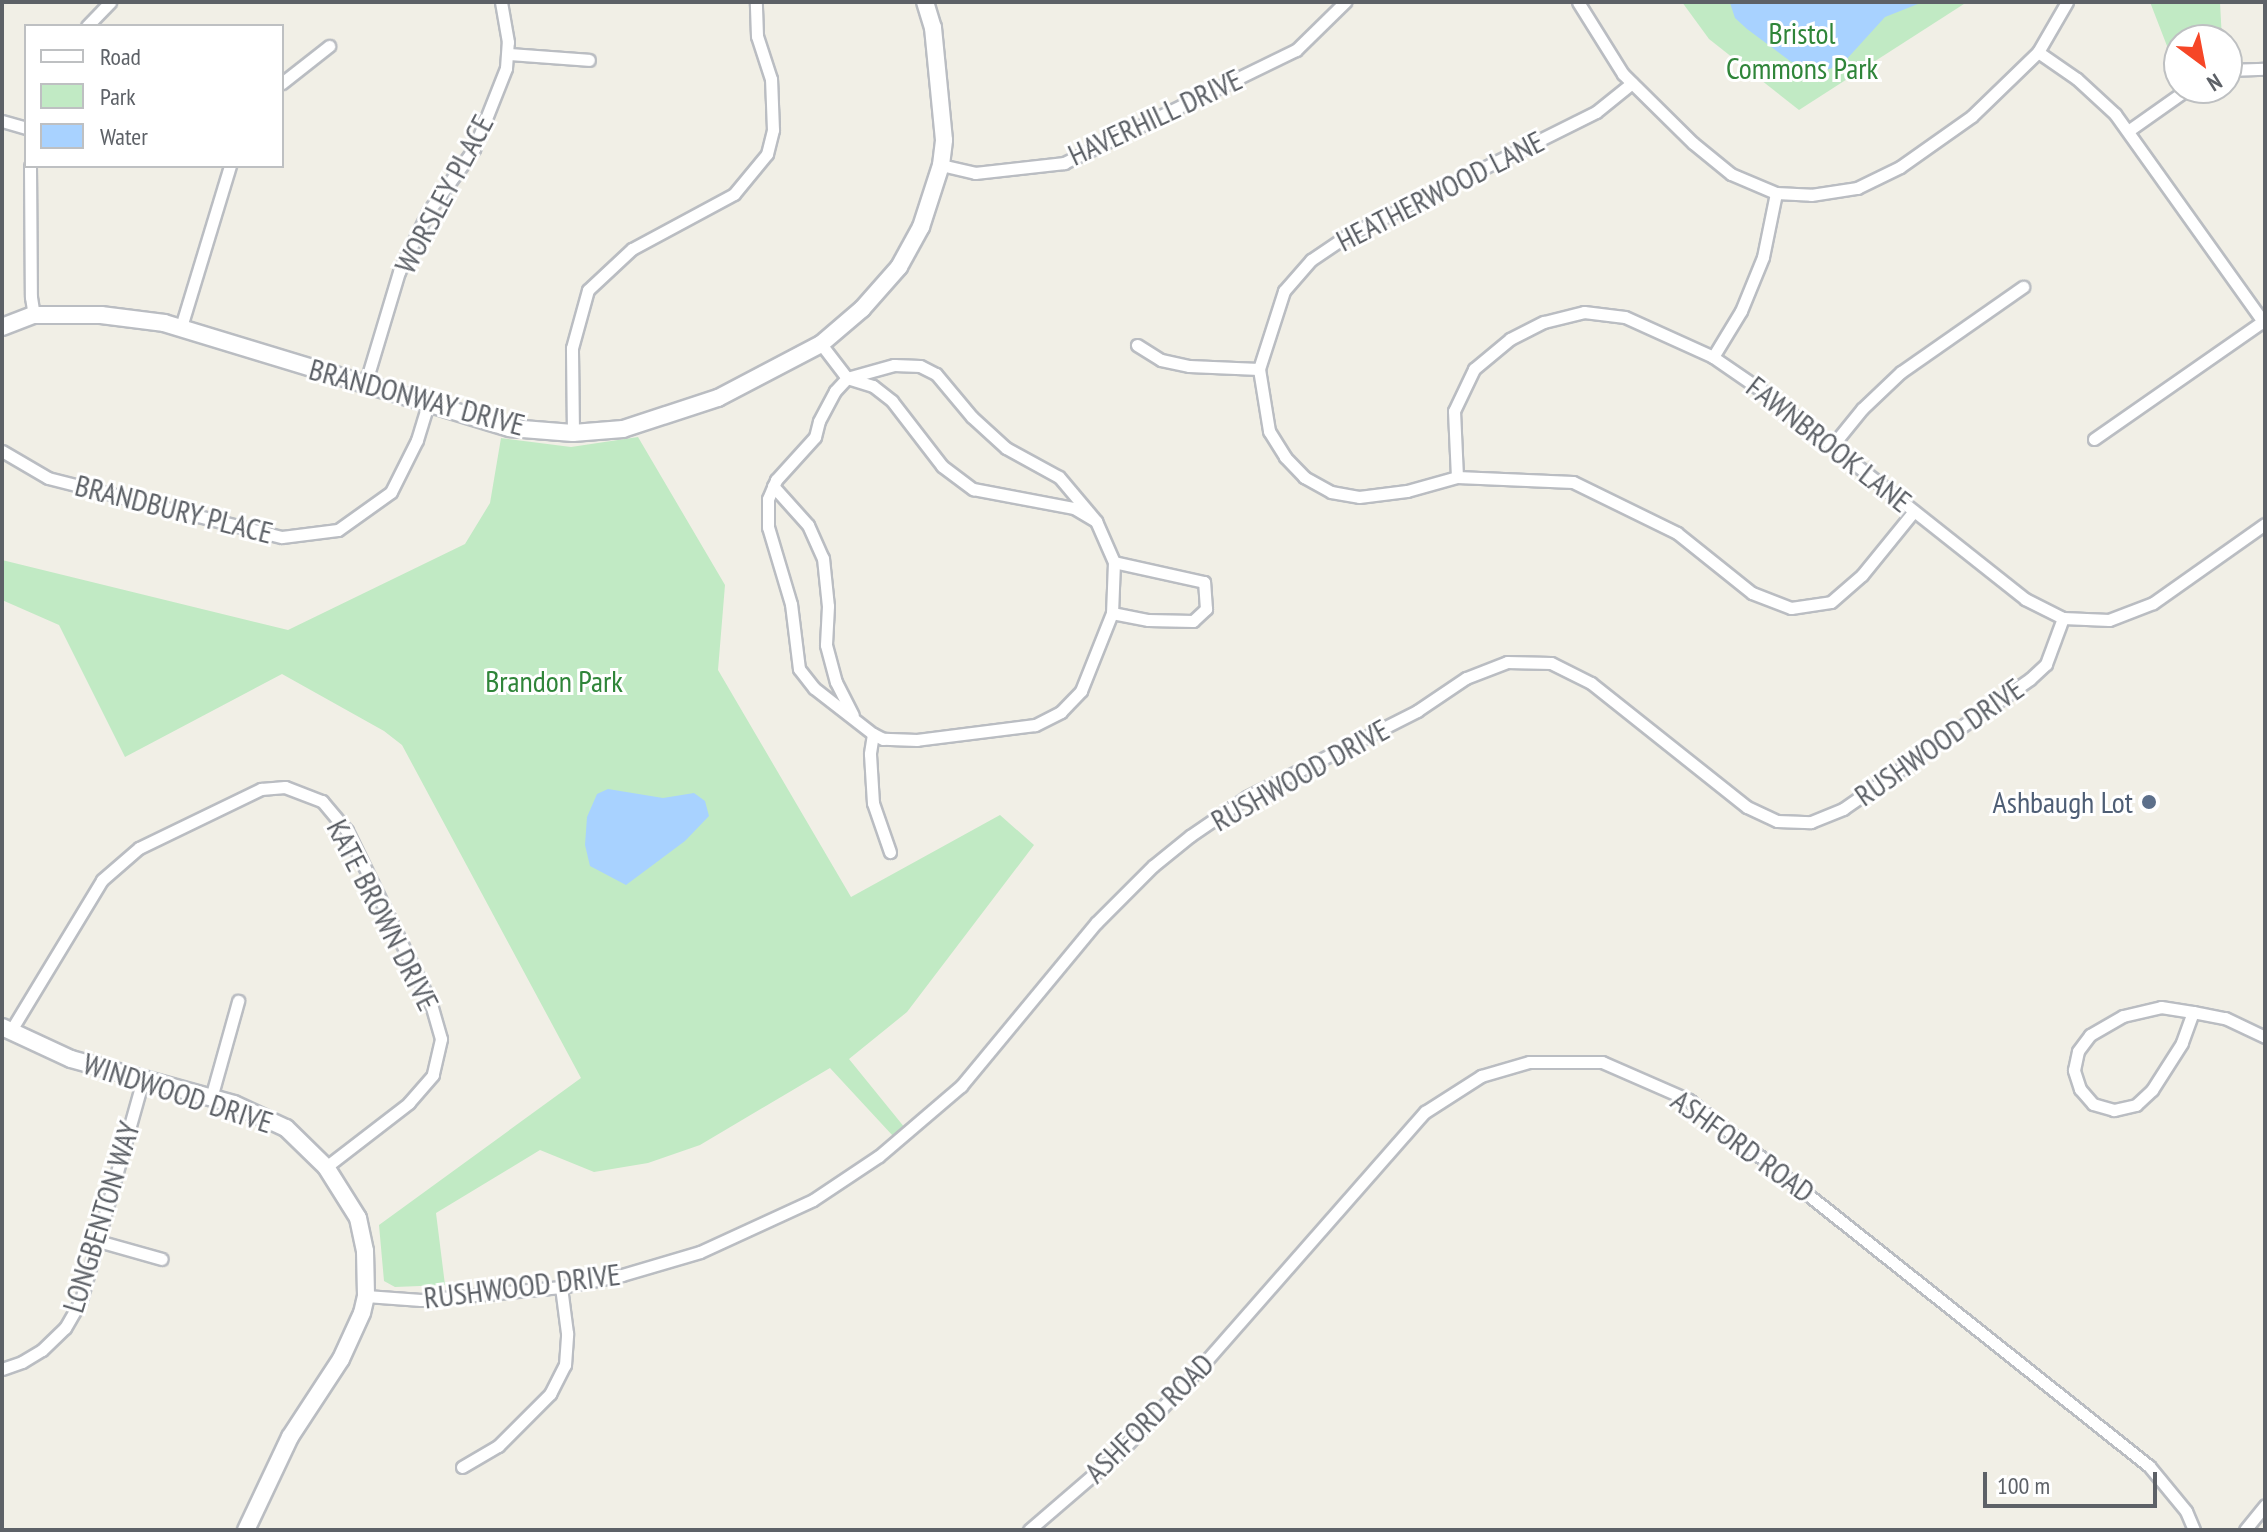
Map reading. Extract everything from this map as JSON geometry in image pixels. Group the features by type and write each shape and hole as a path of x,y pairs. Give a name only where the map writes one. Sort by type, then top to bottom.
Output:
{"street":[{"path":"89,24 110,2"},
{"name":"WORSLEY PLACE","path":"365,385 399,272 428,212 474,149 508,54 501,2"},
{"path":"573,433 572,348 588,290 632,249 734,194 767,154 773,130 771,79 757,36 756,2"},
{"name":"BRANDONWAY DRIVE","path":"2,327 34,315 101,315 181,327 510,428 573,433 623,429 718,398 821,344 862,309 899,267 921,227 941,165 944,140 933,28 925,2"},
{"name":"HAVERHILL DRIVE","path":"941,165 975,173 1064,163 1296,50 1345,2"},
{"path":"1578,2 1632,83 1693,143 1731,174 1776,193 1811,195 1857,188 1900,167 1972,116 2038,52 2067,2"},
{"path":"284,81 329,46"},
{"path":"2038,52 2086,87 2128,131 2264,322 2094,439"},
{"path":"508,54 589,60"},
{"path":"2243,70 2265,69"},
{"name":"HEATHERWOOD LANE","path":"1632,83 1596,112 1345,237 1311,260 1284,291 1259,369 1269,431 1285,457 1304,477 1331,492 1359,497 1407,491 1457,477 1573,482 1677,533 1752,593 1791,608 1831,602 1862,575 1914,511"},
{"path":"2128,131 2166,104"},
{"path":"2,121 24,127"},
{"path":"30,168 31,297 34,315"},
{"path":"181,327 229,168"},
{"path":"1713,357 1741,311 1763,257 1776,193"},
{"path":"1832,446 1862,409 1901,372 2023,287"},
{"name":"FAWNBROOK LANE","path":"1457,477 1454,411 1474,369 1510,339 1544,322 1584,312 1625,317 1713,357 1832,446 2025,599 2063,618 2109,620 2153,603 2265,524"},
{"path":"821,344 847,378 861,380 892,401 942,466 973,489 1074,508 1096,521"},
{"path":"1137,345 1161,360 1189,366 1259,369"},
{"path":"894,365 920,366 936,374 972,417 1006,448 1059,477 1096,521 1114,562 1112,613 1081,691 1061,712 1035,725 917,740 883,739 873,734 814,688 799,669 791,604 768,527 768,499 773,486 815,437 819,421 835,391 847,378 894,365"},
{"name":"BRANDBURY PLACE","path":"2,451 48,478 250,532 282,537 338,530 391,492 417,440 428,405"},
{"path":"773,486 808,525 823,558 828,606 826,645 836,682 856,721"},
{"path":"1112,613 1148,620 1193,621 1206,609 1204,582 1114,562"},
{"name":"RUSHWOOD DRIVE","path":"366,1296 421,1300 561,1287 650,1268 700,1252 783,1216 857,1172 922,1122 961,1086 1096,923 1153,866 1190,836 1247,797 1417,711 1466,678 1507,662 1551,663 1591,683 1747,807 1777,821 1811,822 1843,809 2030,679 2046,664 2063,618"},
{"path":"873,734 870,754 873,803 890,852"},
{"name":"KATE BROWN DRIVE","path":"6,1030 102,880 139,848 261,789 285,787 322,801 347,831 431,1004 441,1039 433,1075 409,1103 326,1167"},
{"path":"211,1098 238,1001"},
{"path":"2193,1012 2182,1043 2152,1090 2136,1105 2114,1110 2093,1104 2080,1089 2074,1070 2078,1051 2090,1035 2123,1016 2161,1007 2193,1012 2225,1018 2265,1037"},
{"name":"WINDWOOD DRIVE","path":"6,1030 71,1059 211,1098 286,1128 326,1167 358,1218 365,1251 366,1296 346,1350 290,1437 246,1530"},
{"name":"ASHFORD ROAD","path":"1029,1530 1121,1451 1199,1369 1420,1116 1450,1093 1481,1076 1529,1062 1602,1062 1689,1100 2149,1466 2186,1511 2194,1530"},
{"name":"LONGBENTON WAY","path":"2,1369 32,1356 65,1328 81,1300 143,1079"},
{"path":"98,1241 162,1259"},
{"path":"462,1467 498,1446 550,1394 565,1365 567,1333 561,1287"},
{"path":"2245,1530 2265,1505"}],"green space":[{"name":"Bristol Commons Park","path":"1682,2 1967,2 1799,110 1709,39"},
{"path":"2150,2 2220,2 2221,24 2163,24 2163,36"},
{"name":"Brandon Park","path":"638,437 725,585 718,670 851,897 1000,815 1034,845 907,1012 849,1059 905,1128 893,1136 830,1068 700,1145 648,1163 594,1172 540,1150 436,1213 445,1285 395,1287 384,1281 379,1225 581,1078 402,745 384,731 282,674 125,757 59,625 2,600 2,560 288,630 465,544 490,503 501,438 571,447"}],"water":[{"path":"1923,2 1885,17 1845,61 1830,69 1809,70 1790,61 1747,29 1735,18 1730,3"},
{"path":"608,789 663,798 694,793 705,801 709,816 685,841 626,885 590,866 585,845 587,817 597,794"}],"place":[{"name":"Ashbaugh Lot","path":"2149,802"}]}
